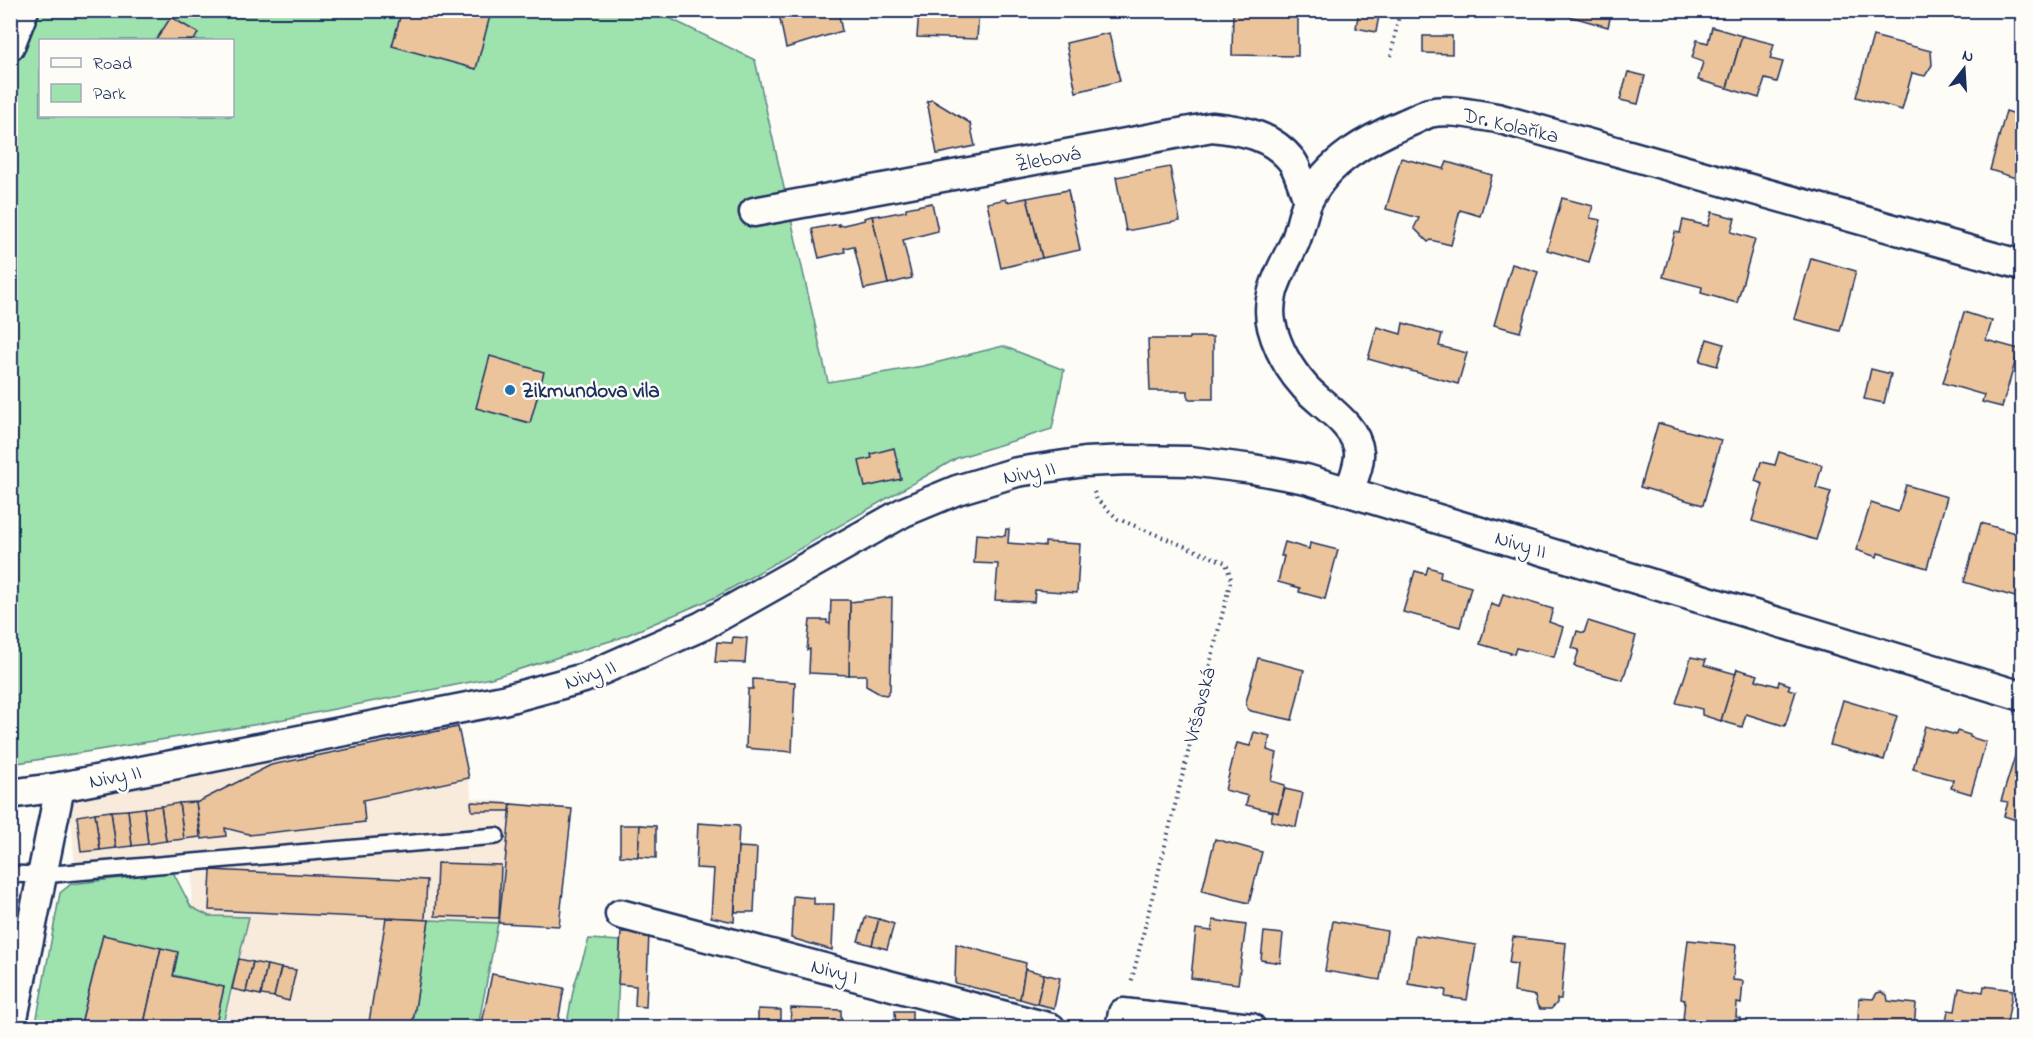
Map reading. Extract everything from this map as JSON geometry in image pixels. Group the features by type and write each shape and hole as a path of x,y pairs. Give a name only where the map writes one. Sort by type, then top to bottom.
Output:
{"street":[{"path":"10,46 24,10"},
{"name":"Dr. Kolaříka","path":"1349,492 1359,462 1356,442 1343,423 1305,387 1290,368 1280,350 1270,316 1271,294 1297,238 1308,200 1322,178 1362,145 1430,113 1452,112 1497,118 2022,265"},
{"name":"Žlebová","path":"754,212 1212,127 1261,136 1279,148 1292,162 1308,200"},
{"name":"Nivy II","path":"10,794 60,787 503,700 584,678 702,626 904,512 957,490 1017,472 1086,462 1190,461 1306,479 2022,696"},
{"path":"11,1028 60,787"},
{"name":"Nivy I","path":"620,914 1051,1028"},
{"path":"1122,1020 1251,1028"}],"lane":[{"path":"10,874 42,875 496,836"}],"path":[{"path":"1391,56 1400,10"},
{"name":"Vršavská","path":"1086,462 1091,486 1097,500 1118,519 1226,563 1231,579 1122,1020"}],"shaded area":[{"path":"458,727 472,798 572,809 559,926 429,920 411,1027 224,1027 249,917 209,916 191,907 194,853 75,865 69,796 196,777"}],"green space":[{"path":"16,11 655,11 755,60 828,382 923,366 1003,346 1064,370 1052,429 957,458 716,597 620,638 491,678 259,724 11,764 10,83"},
{"path":"173,872 191,907 209,916 249,917 222,1027 215,1027 224,987 173,975 178,953 103,936 80,1027 35,1028 60,893 71,884"},
{"path":"429,920 498,923 478,1027 412,1027"},
{"path":"589,939 620,941 617,1027 566,1028 574,986"}],"building":[{"path":"402,10 474,10 474,12 490,16 476,69 392,46"},
{"path":"778,10 838,10 842,31 786,48"},
{"path":"919,10 979,10 977,39 917,37"},
{"path":"1233,10 1298,10 1298,56 1232,55"},
{"path":"1359,10 1380,10 1376,32 1356,28"},
{"path":"1563,10 1612,10 1608,27 1562,14"},
{"path":"171,17 198,33 195,39 157,39"},
{"path":"1712,27 1742,36 1727,88 1698,80 1703,62 1692,58 1697,40 1708,43"},
{"path":"1109,33 1120,81 1076,92 1066,43"},
{"path":"1423,36 1452,36 1452,54 1423,53"},
{"path":"1742,36 1774,44 1770,59 1783,62 1777,82 1765,79 1759,98 1727,88"},
{"path":"1873,36 1931,51 1932,65 1925,76 1912,73 1902,110 1856,97"},
{"path":"1628,72 1645,76 1638,104 1620,100"},
{"path":"932,100 970,123 975,146 937,154 927,101"},
{"path":"2006,111 2022,116 2022,180 1990,170"},
{"path":"1401,158 1444,169 1447,162 1492,175 1480,216 1460,210 1451,245 1431,240 1428,242 1414,228 1419,218 1386,209"},
{"path":"1170,167 1180,221 1126,231 1116,177"},
{"path":"1068,190 1080,250 1042,258 1027,198"},
{"path":"1027,198 1042,258 1001,268 987,203"},
{"path":"1562,198 1593,206 1590,218 1601,220 1589,262 1547,250"},
{"path":"932,203 938,231 903,240 912,278 888,284 872,216 906,211 906,208"},
{"path":"1712,212 1735,218 1731,232 1755,239 1737,303 1701,293 1702,287 1663,277 1675,232 1680,233 1683,220 1708,226"},
{"path":"872,216 888,284 864,289 854,246 844,248 845,252 819,258 812,229 839,224 839,226"},
{"path":"1811,258 1856,271 1840,331 1794,319"},
{"path":"1512,264 1538,272 1520,332 1494,325"},
{"path":"1964,312 1992,321 1986,340 2019,349 2002,407 1982,402 1984,395 1943,383"},
{"path":"1403,323 1442,334 1439,346 1467,353 1458,384 1368,359 1377,327 1401,334"},
{"path":"1189,337 1213,337 1213,399 1188,399 1188,391 1150,391 1148,339 1189,339"},
{"path":"1707,339 1724,344 1717,366 1700,361"},
{"name":"Zikmundova vila","path":"490,356 544,372 530,423 476,408"},
{"path":"1871,369 1891,374 1884,403 1864,399"},
{"path":"1658,423 1721,440 1703,505 1640,487"},
{"path":"894,448 901,479 865,487 859,461 872,458 871,454"},
{"path":"1779,452 1822,465 1816,488 1831,492 1816,540 1752,521 1763,484 1755,481 1761,462 1775,465"},
{"path":"1906,485 1947,497 1927,568 1878,553 1877,557 1856,550 1871,503 1898,512"},
{"path":"1981,523 2022,535 2022,599 1964,582"},
{"path":"1006,529 1009,529 1008,543 1045,546 1045,542 1080,544 1077,593 1035,590 1034,602 995,600 998,564 974,563 976,534 1005,536"},
{"path":"1285,542 1309,549 1310,543 1338,550 1325,599 1299,592 1300,588 1278,582"},
{"path":"1428,567 1441,571 1440,578 1471,587 1460,627 1403,612 1415,571 1426,574"},
{"path":"1503,594 1553,609 1549,622 1563,627 1554,657 1516,648 1514,654 1480,644 1491,604 1499,607"},
{"path":"892,597 890,690 887,695 880,694 866,686 866,675 849,675 850,602"},
{"path":"831,600 850,600 849,675 809,673 810,649 807,650 810,620 827,620 830,624"},
{"path":"1588,621 1636,636 1623,680 1574,666 1579,650 1572,648 1577,631 1584,633"},
{"path":"733,637 747,638 745,663 715,662 717,642 732,643"},
{"path":"1691,657 1706,660 1704,665 1736,674 1721,721 1702,715 1702,709 1676,703"},
{"path":"1258,658 1304,670 1292,720 1251,711 1247,708 1246,702"},
{"path":"1737,669 1758,675 1756,680 1778,686 1779,681 1790,685 1788,689 1796,691 1785,726 1746,714 1742,727 1721,721"},
{"path":"753,679 795,682 792,752 746,748 748,689 753,689"},
{"path":"1843,700 1897,716 1884,760 1830,745"},
{"path":"1925,726 1956,735 1957,731 1986,742 1971,794 1951,788 1953,780 1913,769"},
{"path":"458,727 469,778 363,800 365,822 249,835 225,828 226,836 202,839 196,803 271,765"},
{"path":"1254,732 1270,736 1267,750 1277,753 1271,781 1285,785 1278,813 1246,805 1248,796 1225,790 1237,743 1250,746"},
{"path":"2016,753 2018,753 2016,757 2022,759 2022,822 2004,816 2008,802 2001,801"},
{"path":"1285,789 1303,793 1296,827 1271,821 1273,811 1278,813"},
{"path":"196,802 200,837 184,839 179,803"},
{"path":"471,802 511,804 510,811 472,811"},
{"path":"179,803 184,839 166,841 161,806"},
{"path":"511,804 572,809 559,926 499,923"},
{"path":"161,806 166,841 148,844 144,808"},
{"path":"144,808 148,844 132,846 128,810"},
{"path":"128,810 132,846 116,848 111,811"},
{"path":"111,811 116,848 100,850 95,813"},
{"path":"95,813 100,850 81,852 77,816"},
{"path":"698,823 739,826 734,922 711,917 714,869 696,868"},
{"path":"620,825 640,825 638,857 620,856"},
{"path":"640,825 656,826 656,858 638,857"},
{"path":"1215,839 1262,852 1249,903 1202,891"},
{"path":"738,847 757,848 754,912 735,912"},
{"path":"437,863 501,865 499,918 435,916"},
{"path":"211,870 427,880 425,920 209,910"},
{"path":"793,896 814,898 814,904 834,904 832,950 791,938"},
{"path":"866,916 879,919 872,945 858,941"},
{"path":"386,918 429,920 412,1028 368,1028"},
{"path":"879,919 894,924 887,949 872,945"},
{"path":"1213,920 1246,925 1238,984 1191,978 1196,929 1212,931"},
{"path":"1333,921 1387,931 1380,980 1325,971"},
{"path":"621,932 649,932 646,1007 635,1006 636,986 618,984"},
{"path":"1264,932 1283,934 1280,963 1261,960"},
{"path":"103,935 161,948 143,1028 80,1028"},
{"path":"1415,935 1476,945 1467,1000 1445,997 1446,990 1408,984"},
{"path":"1513,937 1566,943 1561,999 1557,999 1557,1003 1551,1009 1540,1009 1535,996 1514,992 1517,964 1509,963"},
{"path":"1688,940 1736,945 1733,980 1743,981 1741,1004 1737,1003 1736,1017 1740,1018 1740,1024 1728,1022 1727,1026 1683,1020 1685,1000 1681,999"},
{"path":"956,944 1026,963 1020,999 955,983"},
{"path":"161,948 178,952 173,976 224,987 215,1028 143,1028"},
{"path":"239,959 253,962 246,992 232,989"},
{"path":"253,962 267,965 261,995 246,992"},
{"path":"267,965 281,968 274,997 261,995"},
{"path":"281,968 296,970 289,1001 274,997"},
{"path":"1025,969 1044,974 1037,1004 1020,999"},
{"path":"492,974 564,988 557,1028 481,1028"},
{"path":"1044,974 1060,978 1054,1008 1037,1004"},
{"path":"1984,986 2013,990 2006,1028 1945,1028 1948,1010 1955,1011 1959,988 1983,992"},
{"path":"1877,993 1887,995 1888,1001 1916,1004 1914,1028 1864,1028 1865,1022 1858,1021 1859,998 1873,999"},
{"path":"791,1008 841,1010 841,1028 790,1028"},
{"path":"758,1009 781,1010 781,1028 758,1028"},
{"path":"895,1011 912,1011 912,1028 896,1028"}],"place":[{"name":"Zikmundova vila","path":"510,390"}]}
